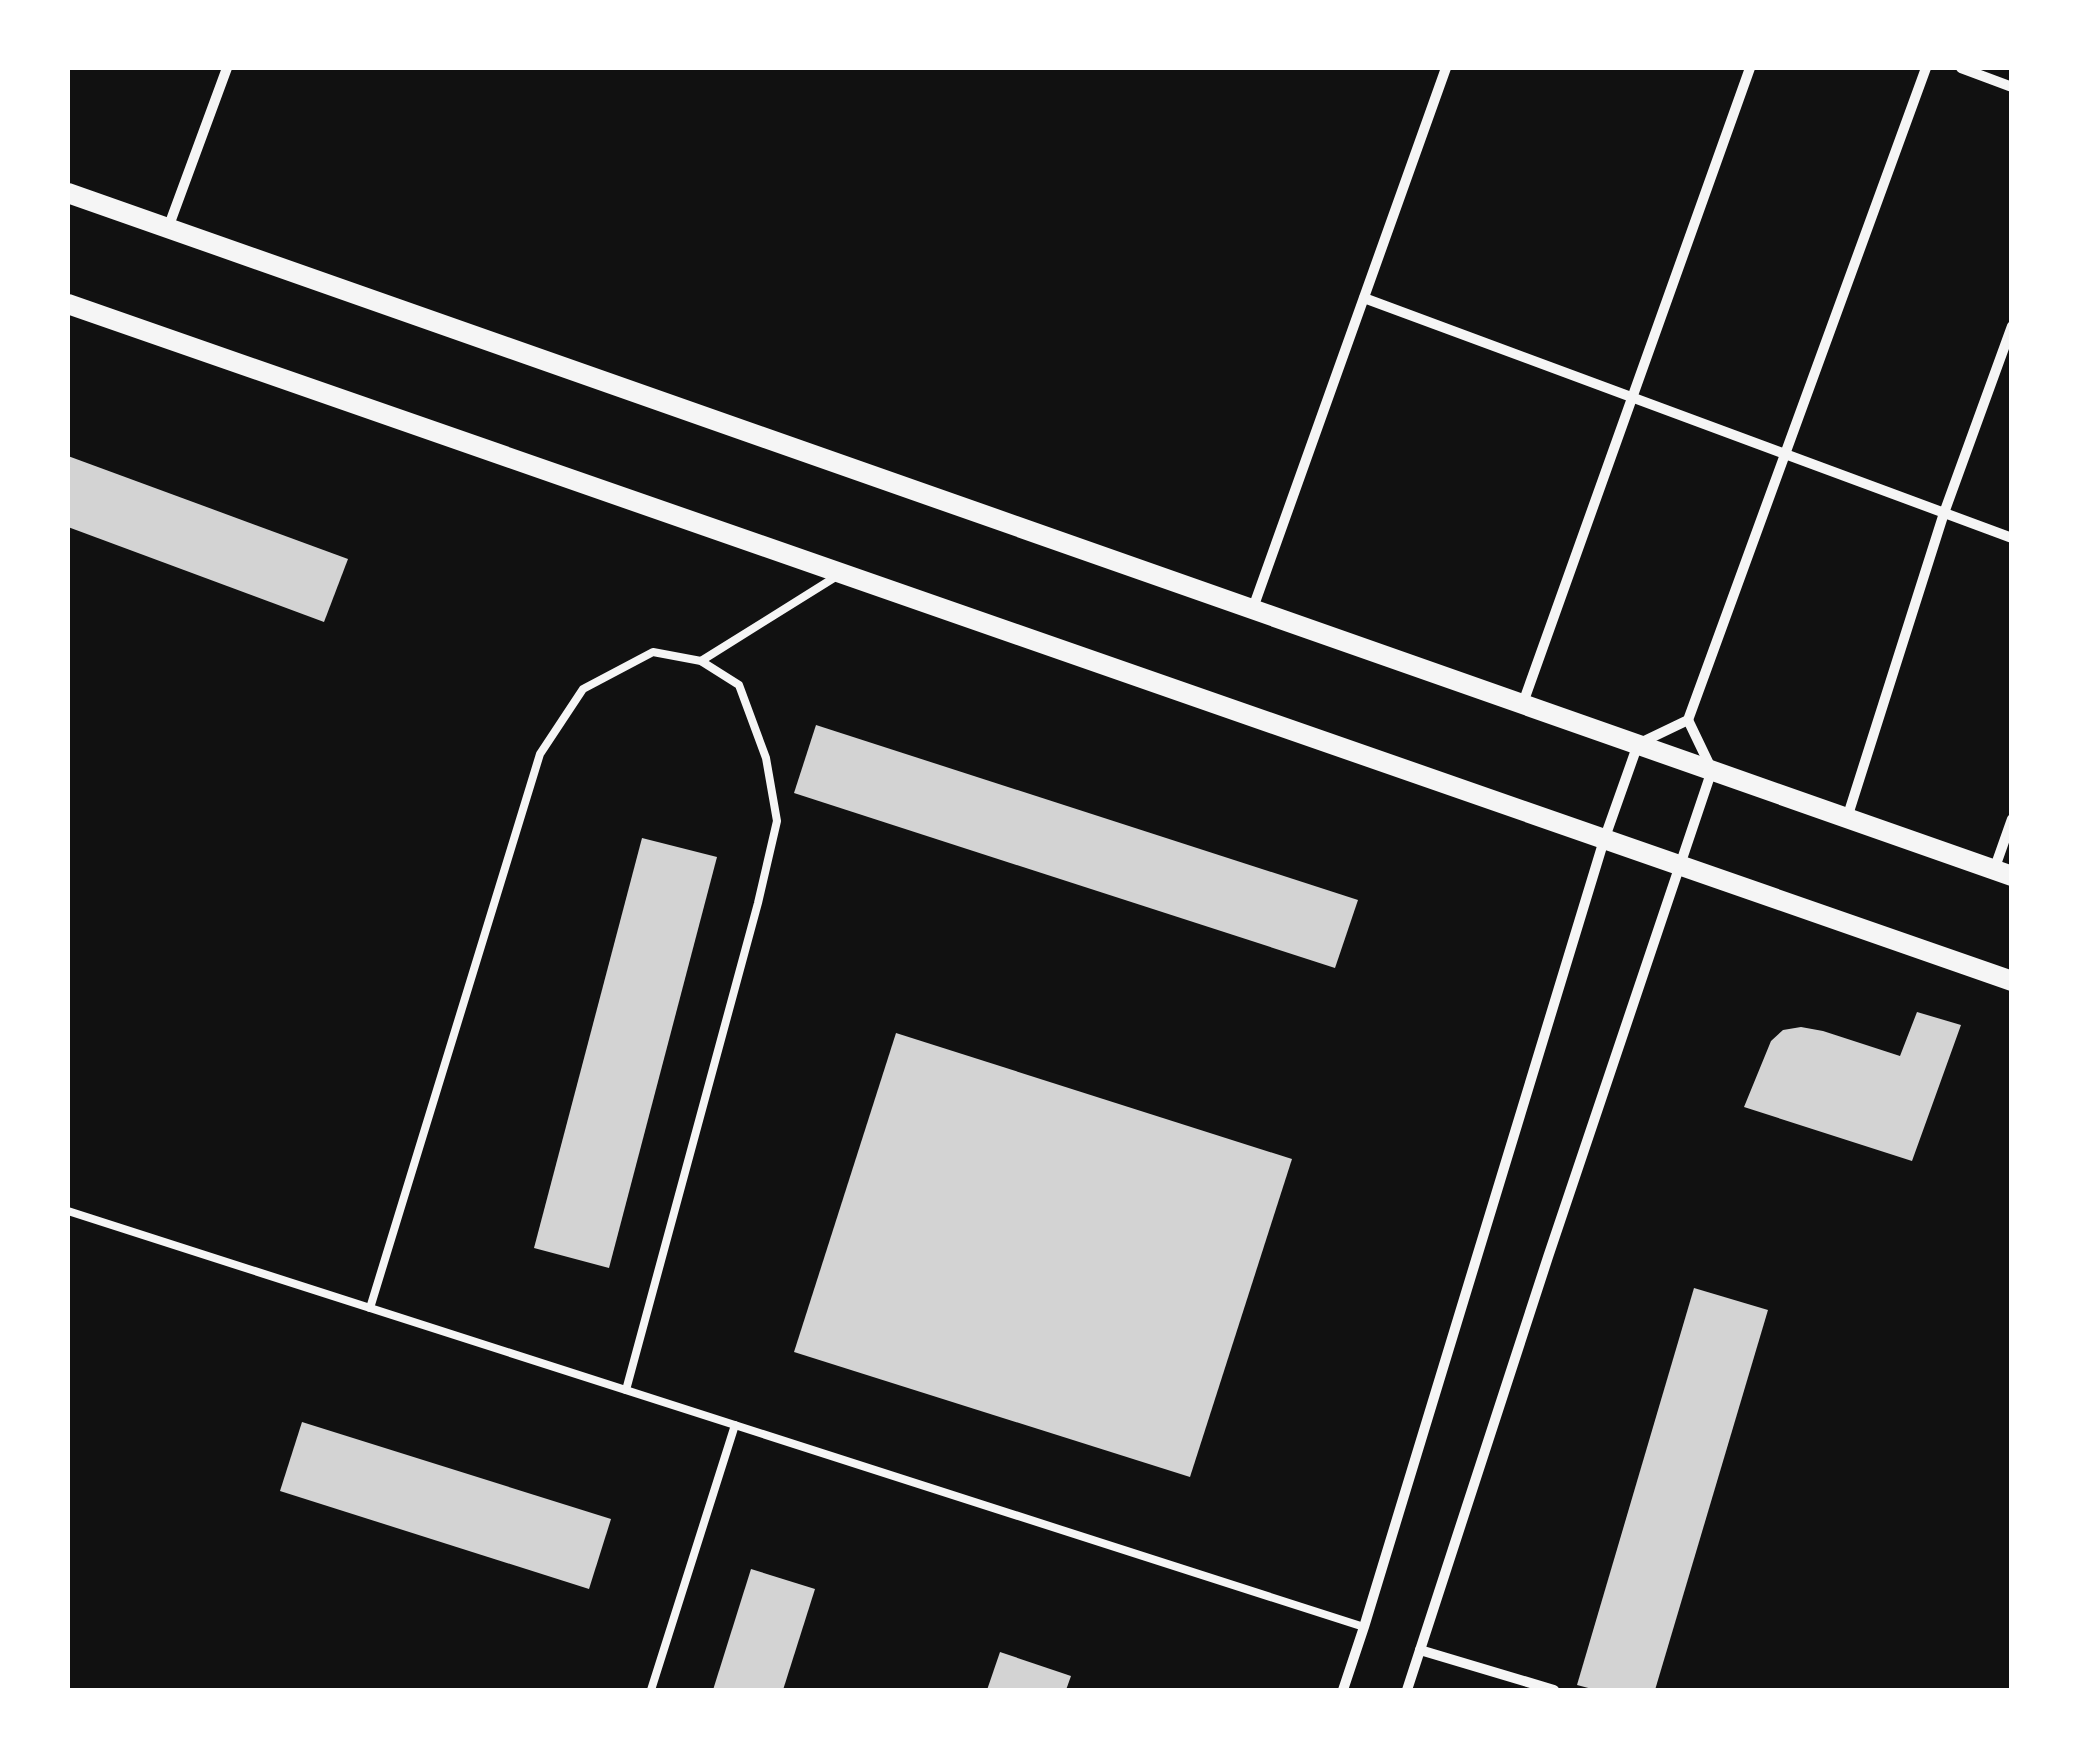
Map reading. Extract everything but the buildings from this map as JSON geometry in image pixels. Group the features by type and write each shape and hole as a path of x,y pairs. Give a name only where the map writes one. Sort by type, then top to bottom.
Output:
{"main road":[{"path":"68,193 2003,873"},
{"path":"68,304 2012,980"}],"street":[{"path":"168,228 226,68"},
{"path":"1253,608 1446,68"},
{"path":"1523,704 1750,68"},
{"path":"1343,1690 1604,840 1638,744 1688,720 1926,68"},
{"path":"1961,68 2012,87"},
{"path":"1364,298 2012,538"},
{"path":"1847,818 1944,513 2012,326"},
{"path":"1406,1690 1712,770 1688,720"},
{"path":"2003,873 2012,819"},
{"path":"1420,1650 1554,1690"}],"lane":[{"path":"701,660 841,574"},
{"path":"370,1308 540,754 584,690 653,652 701,660 739,685 766,758 777,821 626,1390"},
{"path":"68,1211 1364,1627"},
{"path":"650,1690 735,1426"}]}
